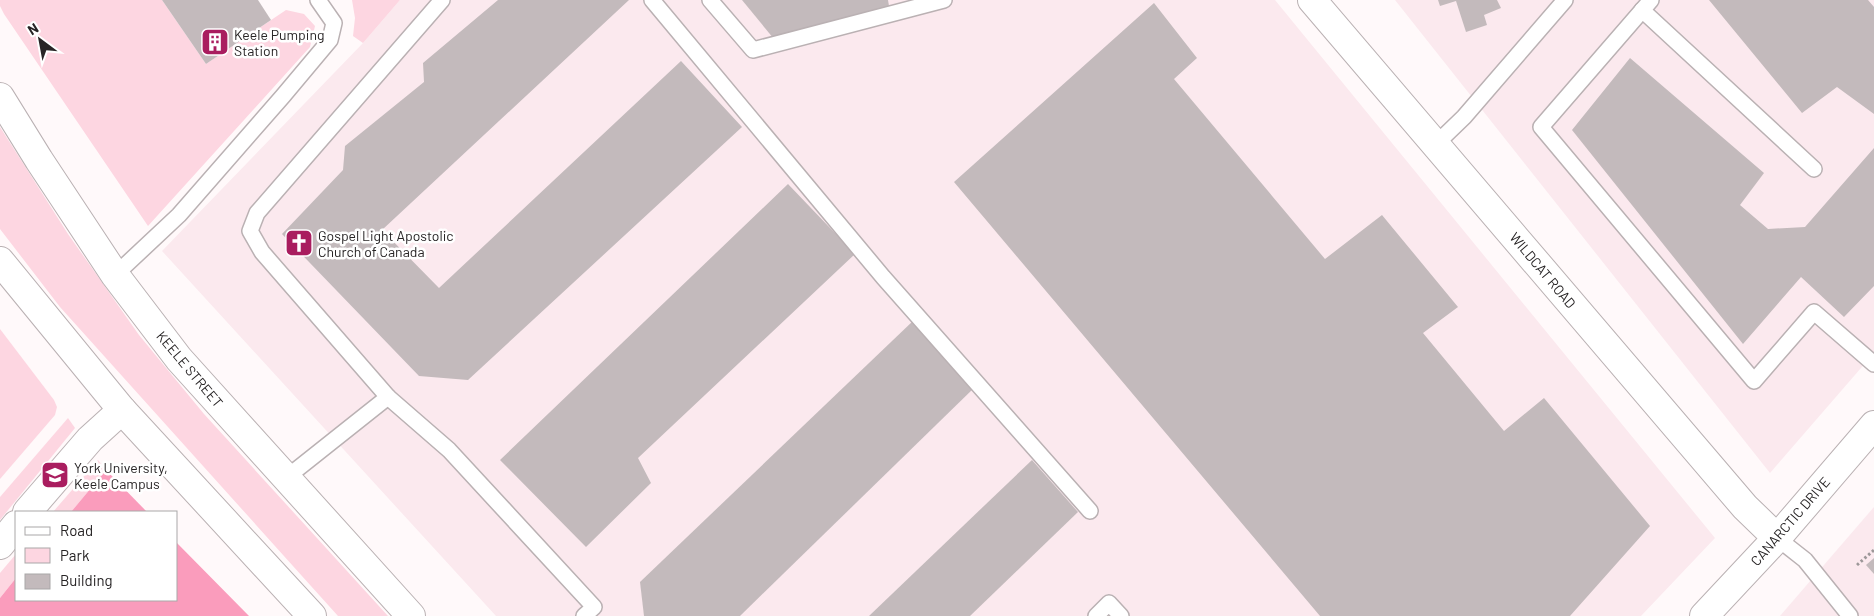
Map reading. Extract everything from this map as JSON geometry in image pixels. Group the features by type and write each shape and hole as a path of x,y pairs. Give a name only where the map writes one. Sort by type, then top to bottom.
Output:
{"street":[{"name":"WILDCAT ROAD","path":"1312,0 1745,507 1777,538"},
{"name":"KEELE STREET","path":"0,97 38,160 115,275 179,359 411,616"},
{"path":"0,261 122,410 312,616"},
{"path":"28,511 90,439 122,410"},
{"name":"CANARCTIC DRIVE","path":"1704,616 1777,538 1874,425"},
{"path":"0,545 15,526"}],"lane":[{"path":"115,275 179,215 330,40 334,23 318,0"},
{"path":"442,0 257,214 250,231 262,252 388,397 449,450 593,613"},
{"path":"652,0 883,277 1090,511"},
{"path":"710,0 753,50 944,0"},
{"path":"1436,144 1464,117 1565,0"},
{"path":"1814,169 1647,5 1541,128 1754,381 1814,312 1874,364"},
{"path":"286,478 388,397"},
{"path":"1777,538 1805,560 1850,616"},
{"path":"1096,616 1109,603 1121,616"}],"path":[{"path":"1857,565 1874,550"}],"shaded area":[{"path":"400,0 1275,0 1715,538 1641,616 496,616 162,251 363,43"},
{"path":"1395,0 1874,0 1874,353 1770,473"},
{"path":"106,470 146,511 72,511"},
{"path":"1874,507 1874,616 1780,616"},
{"path":"178,544 249,616 0,616 0,598 15,579 15,601 178,601"}],"green space":[{"path":"0,0 162,0 206,64 286,10 304,14 315,26 310,47 148,226 4,14 0,6"},
{"path":"352,0 400,0 363,43 353,36 355,18"},
{"path":"0,127 68,234 139,335 204,414 388,616 338,616 60,307 0,229"},
{"path":"0,329 54,400 57,407 55,415 0,479"},
{"path":"68,418 75,428 0,520 0,497"},
{"path":"98,460 106,470 72,511 54,511"},
{"path":"15,555 15,579 0,598 0,573"}],"building":[{"name":"Keele Pumping Station","path":"162,0 258,0 271,20 206,64"},
{"path":"498,0 629,0 382,230 439,288 681,61 742,127 468,380 419,376 282,234 343,170 345,146 424,82 423,63"},
{"path":"742,0 888,0 889,6 774,39"},
{"path":"1438,0 1497,0 1501,8 1484,15 1487,25 1466,32 1456,1 1440,6"},
{"path":"1709,0 1868,0 1874,7 1874,114 1837,87 1802,113"},
{"path":"1154,3 1197,58 1174,79 1325,259 1382,215 1458,307 1423,333 1504,431 1544,398 1650,526 1570,616 1320,616 954,182"},
{"path":"1630,58 1764,173 1740,205 1768,229 1805,227 1874,148 1874,286 1844,317 1801,277 1743,344 1572,130"},
{"path":"788,184 855,254 638,458 651,483 586,547 500,460"},
{"path":"914,320 975,387 740,616 644,616 640,582"},
{"path":"1032,460 1078,512 970,616 869,616"},
{"path":"1874,558 1874,574 1866,565"}],"place":[{"name":"Keele Pumping Station","path":"215,42"},
{"name":"Gospel Light Apostolic Church of Canada","path":"299,243"},
{"name":"York University, Keele Campus","path":"55,475"}]}
